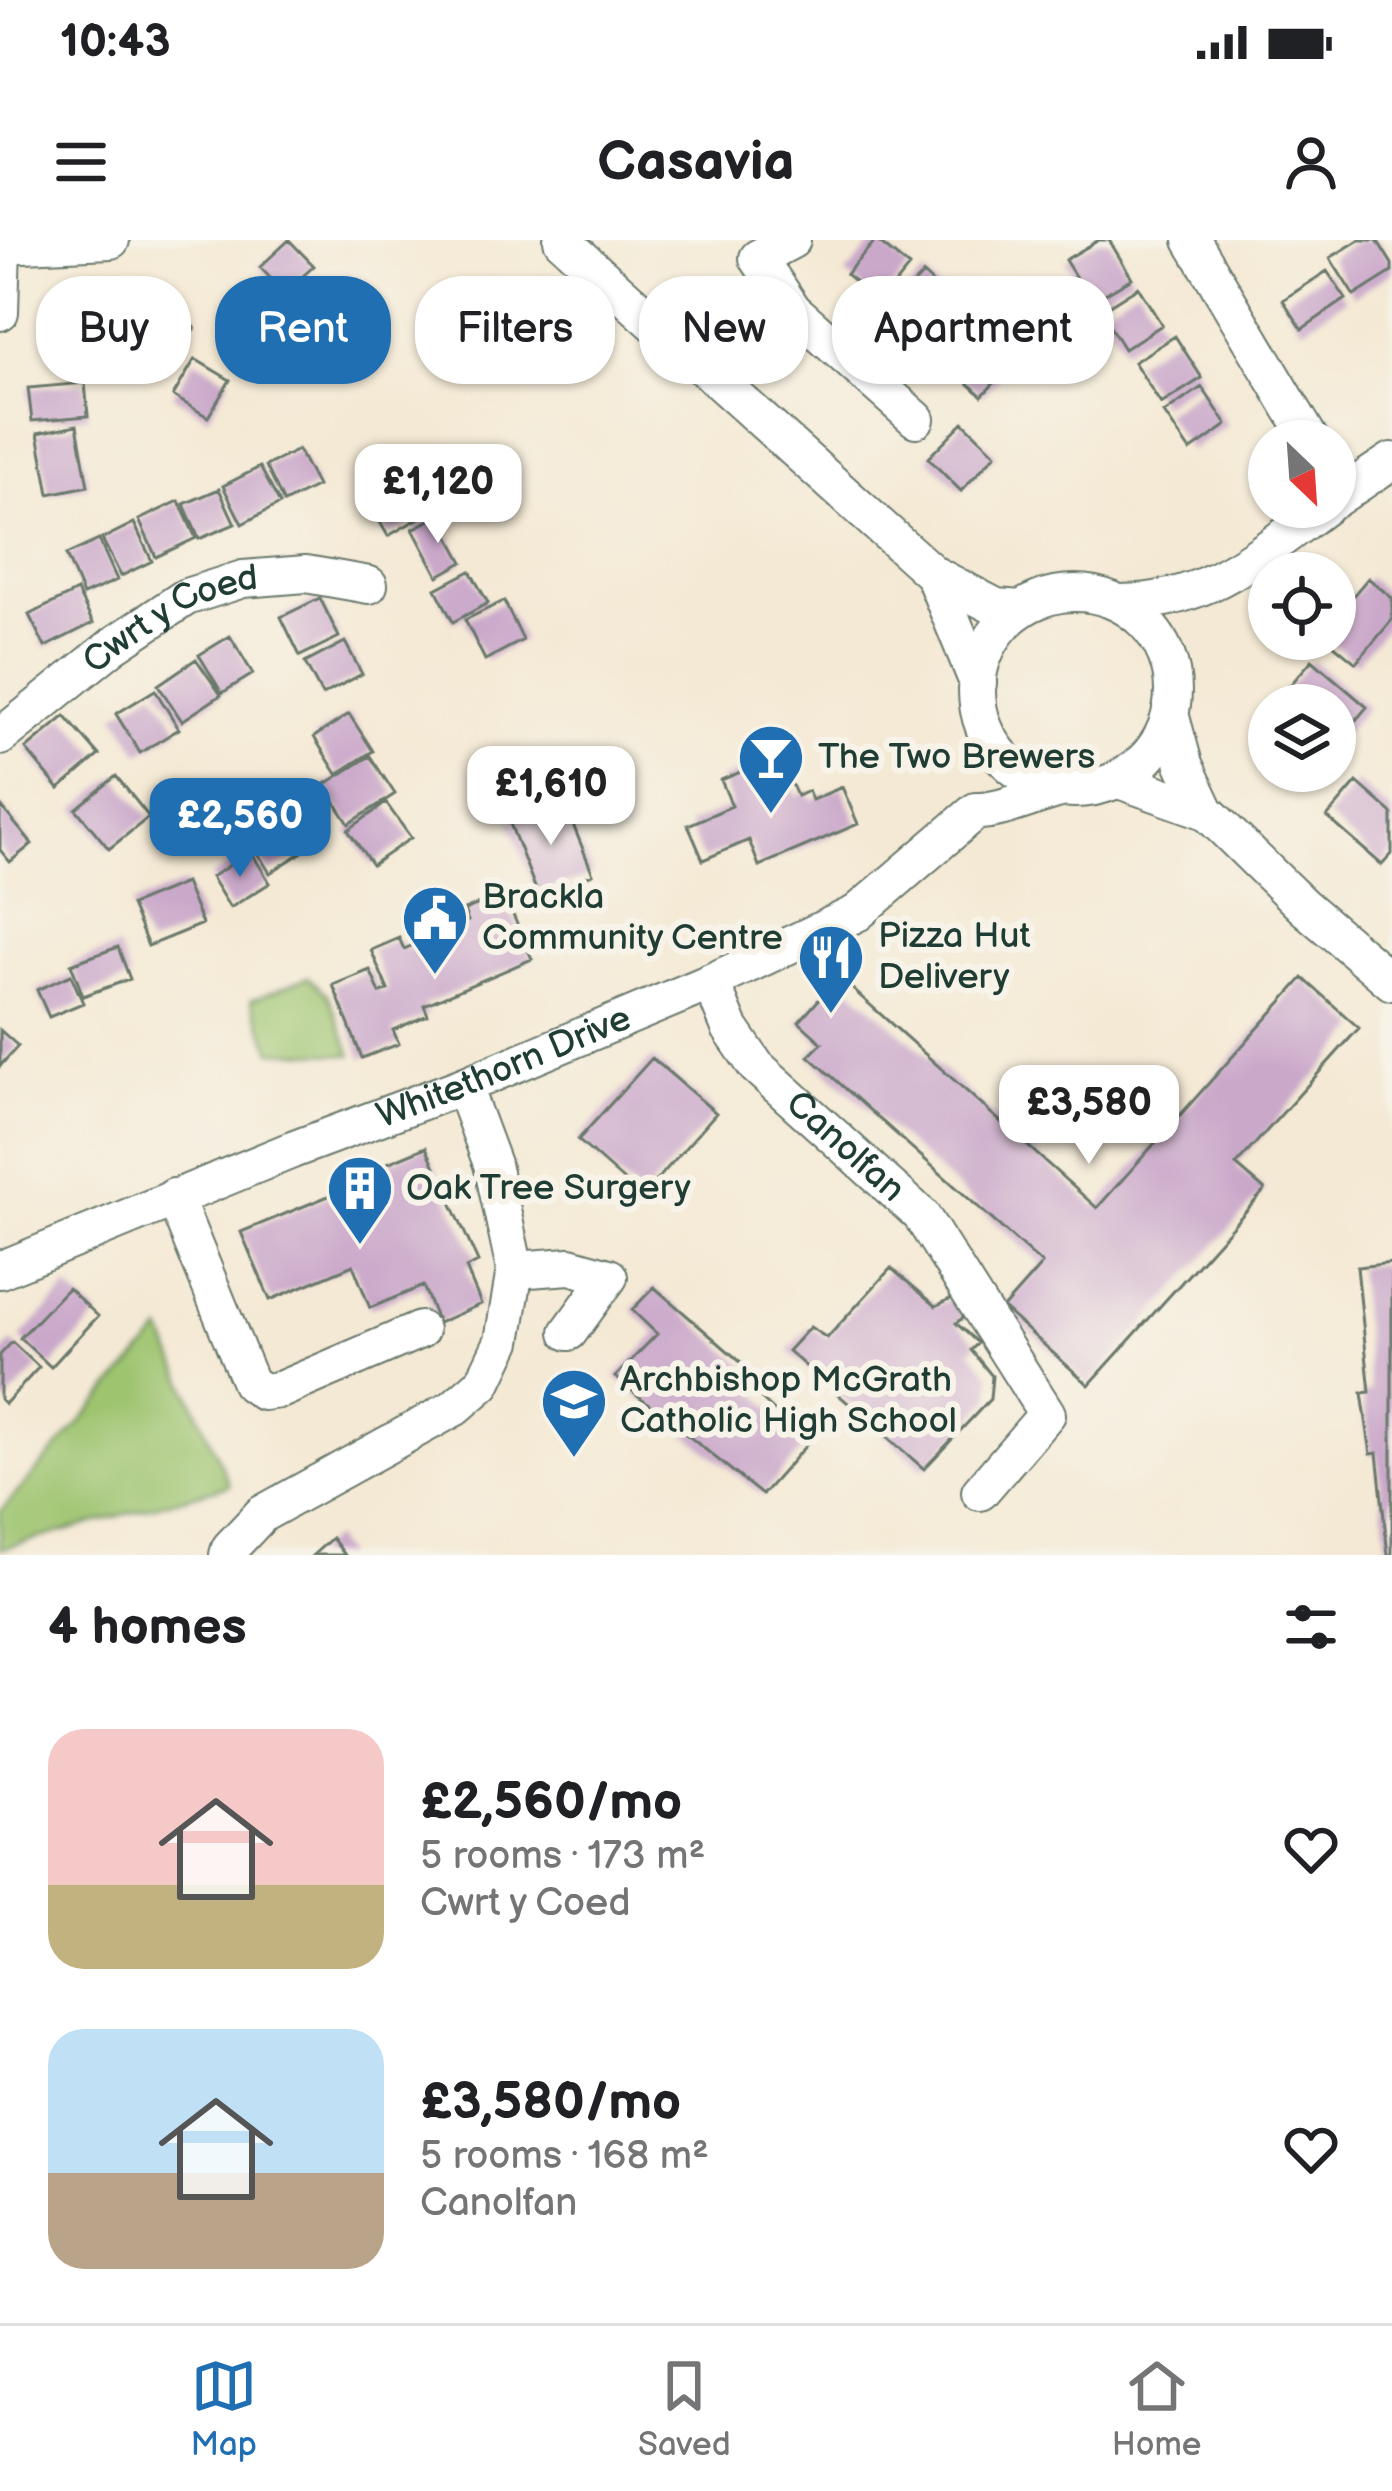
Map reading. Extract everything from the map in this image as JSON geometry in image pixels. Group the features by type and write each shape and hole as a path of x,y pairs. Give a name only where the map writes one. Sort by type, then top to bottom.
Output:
{"street":[{"path":"0,312 1,245 111,240"},
{"path":"562,240 933,574 996,607 1022,609"},
{"path":"792,240 758,259 793,310 916,419"},
{"path":"1204,244 1300,420"},
{"path":"1356,482 1392,461"},
{"path":"1171,717 1150,757 1120,780 1082,790 1046,786 1008,764 984,727 977,704 979,668 996,632 1022,609 1055,595 1091,594 1120,603 1155,603 1211,586 1289,528"},
{"name":"Cwrt y Coed","path":"0,737 114,645 186,597 243,579 306,574 369,585"},
{"path":"933,574 978,683"},
{"path":"1170,668 1177,642 1211,586"},
{"path":"1120,603 1149,625 1167,653 1174,688 1171,717 1184,764 1206,811 1304,906 1392,982"},
{"path":"976,811 984,727"},
{"path":"1120,780 1206,811"},
{"name":"Whitethorn Drive","path":"1,1268 463,1086 711,982 857,913 976,811 993,812 1028,796 1065,788"},
{"name":"Canolfan","path":"711,982 730,1028 755,1066 921,1215 1046,1414 980,1492"},
{"path":"235,1544 279,1504 454,1408 483,1383 503,1341 515,1270 492,1164 463,1086"},
{"path":"174,1197 250,1383 263,1392 280,1390 420,1330"},
{"path":"515,1270 570,1266 609,1277 568,1332"}],"green space":[{"path":"308,977 328,995 352,1055 272,1051 251,1000"},
{"path":"162,1331 230,1485 0,1549 0,1512"}],"building":[{"path":"289,240 314,266 303,276 268,276 260,267"},
{"path":"876,240 909,267 902,276 846,274"},
{"path":"1099,240 1109,240 1132,278 1114,289 1114,276 1075,276 1065,260"},
{"path":"1359,240 1377,240 1392,272 1354,296 1330,258"},
{"path":"1327,271 1346,299 1302,329 1283,300"},
{"path":"1138,287 1162,325 1124,349 1114,333 1114,302"},
{"path":"1175,336 1202,378 1161,404 1134,362"},
{"path":"195,359 215,371 215,384 228,384 208,417 173,396 180,384 191,384"},
{"path":"85,384 88,416 32,421 28,388"},
{"path":"969,384 993,384 982,396"},
{"path":"1202,387 1227,425 1190,451 1164,413"},
{"path":"963,422 996,454 961,491 928,458"},
{"path":"77,425 88,486 49,494 38,433"},
{"path":"298,450 317,486 284,503 266,466"},
{"path":"260,467 280,504 242,524 223,486"},
{"path":"406,473 428,513 388,536 365,496"},
{"path":"219,489 235,524 199,539 184,504"},
{"path":"179,501 196,538 156,557 139,520"},
{"path":"438,516 463,562 438,576 413,529"},
{"path":"134,523 152,561 121,576 102,539"},
{"path":"99,540 117,580 83,595 66,555"},
{"path":"470,571 488,603 453,622 436,589"},
{"path":"1368,578 1392,598 1392,620 1356,663 1352,660 1356,660 1356,592"},
{"path":"77,591 93,623 45,647 29,615"},
{"path":"320,598 339,637 300,656 281,617"},
{"path":"504,601 523,640 485,660 465,620"},
{"path":"230,636 253,674 222,693 199,655"},
{"path":"345,642 362,674 322,695 305,663"},
{"path":"196,659 221,695 182,721 158,685"},
{"path":"1312,660 1340,684 1291,684"},
{"path":"155,690 179,729 140,753 116,714"},
{"path":"1356,698 1367,707 1356,720"},
{"path":"349,714 373,751 337,774 314,737"},
{"path":"65,716 99,755 59,789 26,749"},
{"path":"370,756 395,794 349,824 324,785"},
{"path":"779,756 797,796 808,791 812,800 842,787 858,824 759,866 749,840 703,860 688,825 732,806 721,780"},
{"path":"116,776 149,817 109,849 76,809"},
{"path":"1356,783 1392,813 1392,854 1382,865 1327,817 1348,792 1356,792"},
{"path":"563,800 593,874 538,895 509,821"},
{"path":"386,803 411,838 372,865 348,830"},
{"path":"0,805 32,844 10,862 0,850"},
{"path":"287,818 307,849 270,873 250,841"},
{"path":"251,852 270,883 230,908 211,877"},
{"path":"185,883 202,924 148,946 131,905"},
{"name":"Brackla Community Centre","path":"504,894 532,959 424,1005 428,1015 393,1030 399,1044 362,1058 333,985 370,970 380,993 388,990 371,950 399,938 404,949 468,921 464,910"},
{"path":"118,947 130,979 83,996 71,964"},
{"path":"71,975 83,1003 49,1017 37,990"},
{"path":"839,977 1097,1208 1303,978 1359,1028 1236,1165 1265,1190 1089,1385 1003,1308 1042,1264 809,1056 822,1043 799,1022"},
{"path":"0,1030 18,1046 0,1066"},
{"path":"652,1058 716,1113 642,1197 578,1140"},
{"name":"Oak Tree Surgery","path":"426,1147 478,1262 466,1268 481,1304 438,1323 423,1286 370,1308 353,1265 270,1300 241,1232 338,1192 343,1202 362,1195 354,1177"},
{"path":"1392,1263 1392,1555 1388,1555 1377,1453 1371,1454 1362,1393 1370,1392 1357,1267"},
{"path":"891,1268 936,1306 952,1298 964,1317 956,1323 978,1343 971,1350 992,1376 990,1399 924,1469 788,1351 810,1327 827,1338"},
{"path":"654,1287 751,1371 751,1389 808,1443 762,1495 615,1377 657,1334 632,1310"},
{"path":"68,1288 98,1316 51,1367 20,1338"},
{"path":"12,1342 39,1367 5,1404 0,1399 0,1355"},
{"path":"332,1538 345,1555 313,1555"}],"place":[{"name":"The Two Brewers","path":"771,816"},
{"name":"Brackla Community Centre","path":"435,977"},
{"name":"Pizza Hut Delivery","path":"831,1016"},
{"name":"Oak Tree Surgery","path":"360,1247"},
{"name":"Archbishop McGrath Catholic High School","path":"574,1460"}]}
